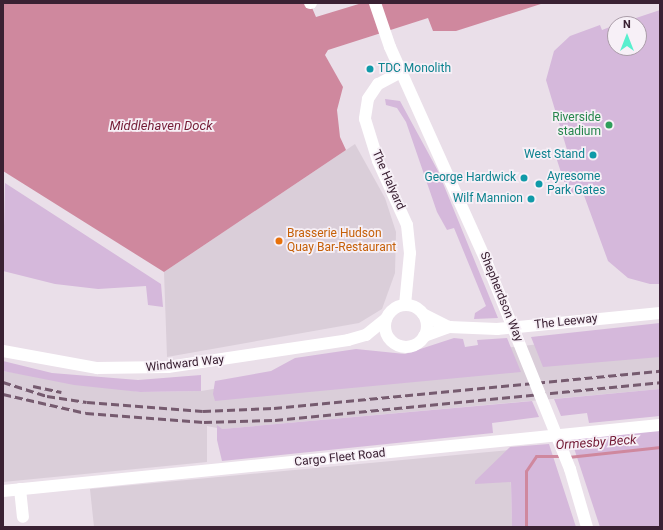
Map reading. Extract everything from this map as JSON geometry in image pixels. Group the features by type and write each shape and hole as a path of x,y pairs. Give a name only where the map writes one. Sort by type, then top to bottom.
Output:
{"street":[{"name":"Shepherdson Way","path":"374,3 390,47 486,261 570,469 587,527"},
{"name":"The Halyard","path":"401,72 378,84 368,98 365,119 378,161 407,225 410,253 405,305"},
{"path":"405,305 423,314 427,328 424,336 408,346 392,341 386,331 386,319 393,309 405,305"},
{"name":"The Leeway","path":"424,336 449,327 497,329 660,313"},
{"name":"The Leeway","path":"423,314 449,327"},
{"name":"Windward Way","path":"366,335 386,319"},
{"name":"Windward Way","path":"3,351 97,368 168,367 366,335 392,341"},
{"name":"Cargo Fleet Road","path":"3,491 660,425"},
{"path":"20,489 23,517"}],"shaded area":[{"name":"Riverside stadium","path":"660,10 660,284 650,284 628,278 608,261 582,190 568,194 556,157 568,153 546,80 554,51 570,36 600,25 602,30 607,28 607,56 647,56 647,16 642,16"},
{"path":"385,99 400,101 438,171 498,318 474,319 475,313 486,306 454,228 447,230 437,212 406,122 397,108 386,105"},
{"path":"355,144 385,198 396,232 395,273 382,309 359,323 167,357 164,272"},
{"path":"5,183 161,284 163,307 148,305 146,286 98,289 55,284 3,271"},
{"path":"660,323 660,357 543,367 531,337"},
{"path":"660,331 660,389 222,429 207,426 207,462 3,482 3,371 140,392 201,391 410,358"},
{"path":"454,338 463,339 465,347 478,345 477,340 507,338 521,372 215,401 213,394 215,381 271,371 295,358 356,349 405,354"},
{"path":"3,361 52,373 138,380 201,375 201,391 140,392 74,385 3,371"},
{"path":"660,389 660,416 589,423 587,413 561,416 554,399"},
{"path":"532,401 539,417 492,423 493,433 222,461 217,440 217,425 222,429"},
{"path":"660,430 660,527 600,527 571,439"},
{"path":"549,444 576,527 512,527 511,482 475,484 475,481 510,447"},
{"path":"510,450 512,527 94,527 90,489"}],"water":[{"name":"Middlehaven Dock","path":"3,3 310,3 316,17 362,3 544,3 456,31 433,31 428,18 328,50 325,55 343,87 337,110 340,137 346,150 164,272 3,171"}],"waterway":[{"name":"Ormesby Beck","path":"568,457 660,447"},
{"name":"Ormesby Beck","path":"526,527 526,471 536,456 562,456"}],"railway":[{"path":"3,382 47,396 87,402 203,411 274,408 660,371"},
{"path":"3,394 86,413 204,422 275,420 660,382"},
{"path":"33,386 61,392"}],"place":[{"name":"TDC Monolith","path":"370,69"},
{"name":"Riverside stadium","path":"609,125"},
{"name":"West Stand","path":"593,155"},
{"name":"George Hardwick","path":"524,178"},
{"name":"Ayresome Park Gates","path":"539,184"},
{"name":"Wilf Mannion","path":"531,199"},
{"name":"Brasserie Hudson Quay Bar-Restaurant","path":"279,241"}]}
